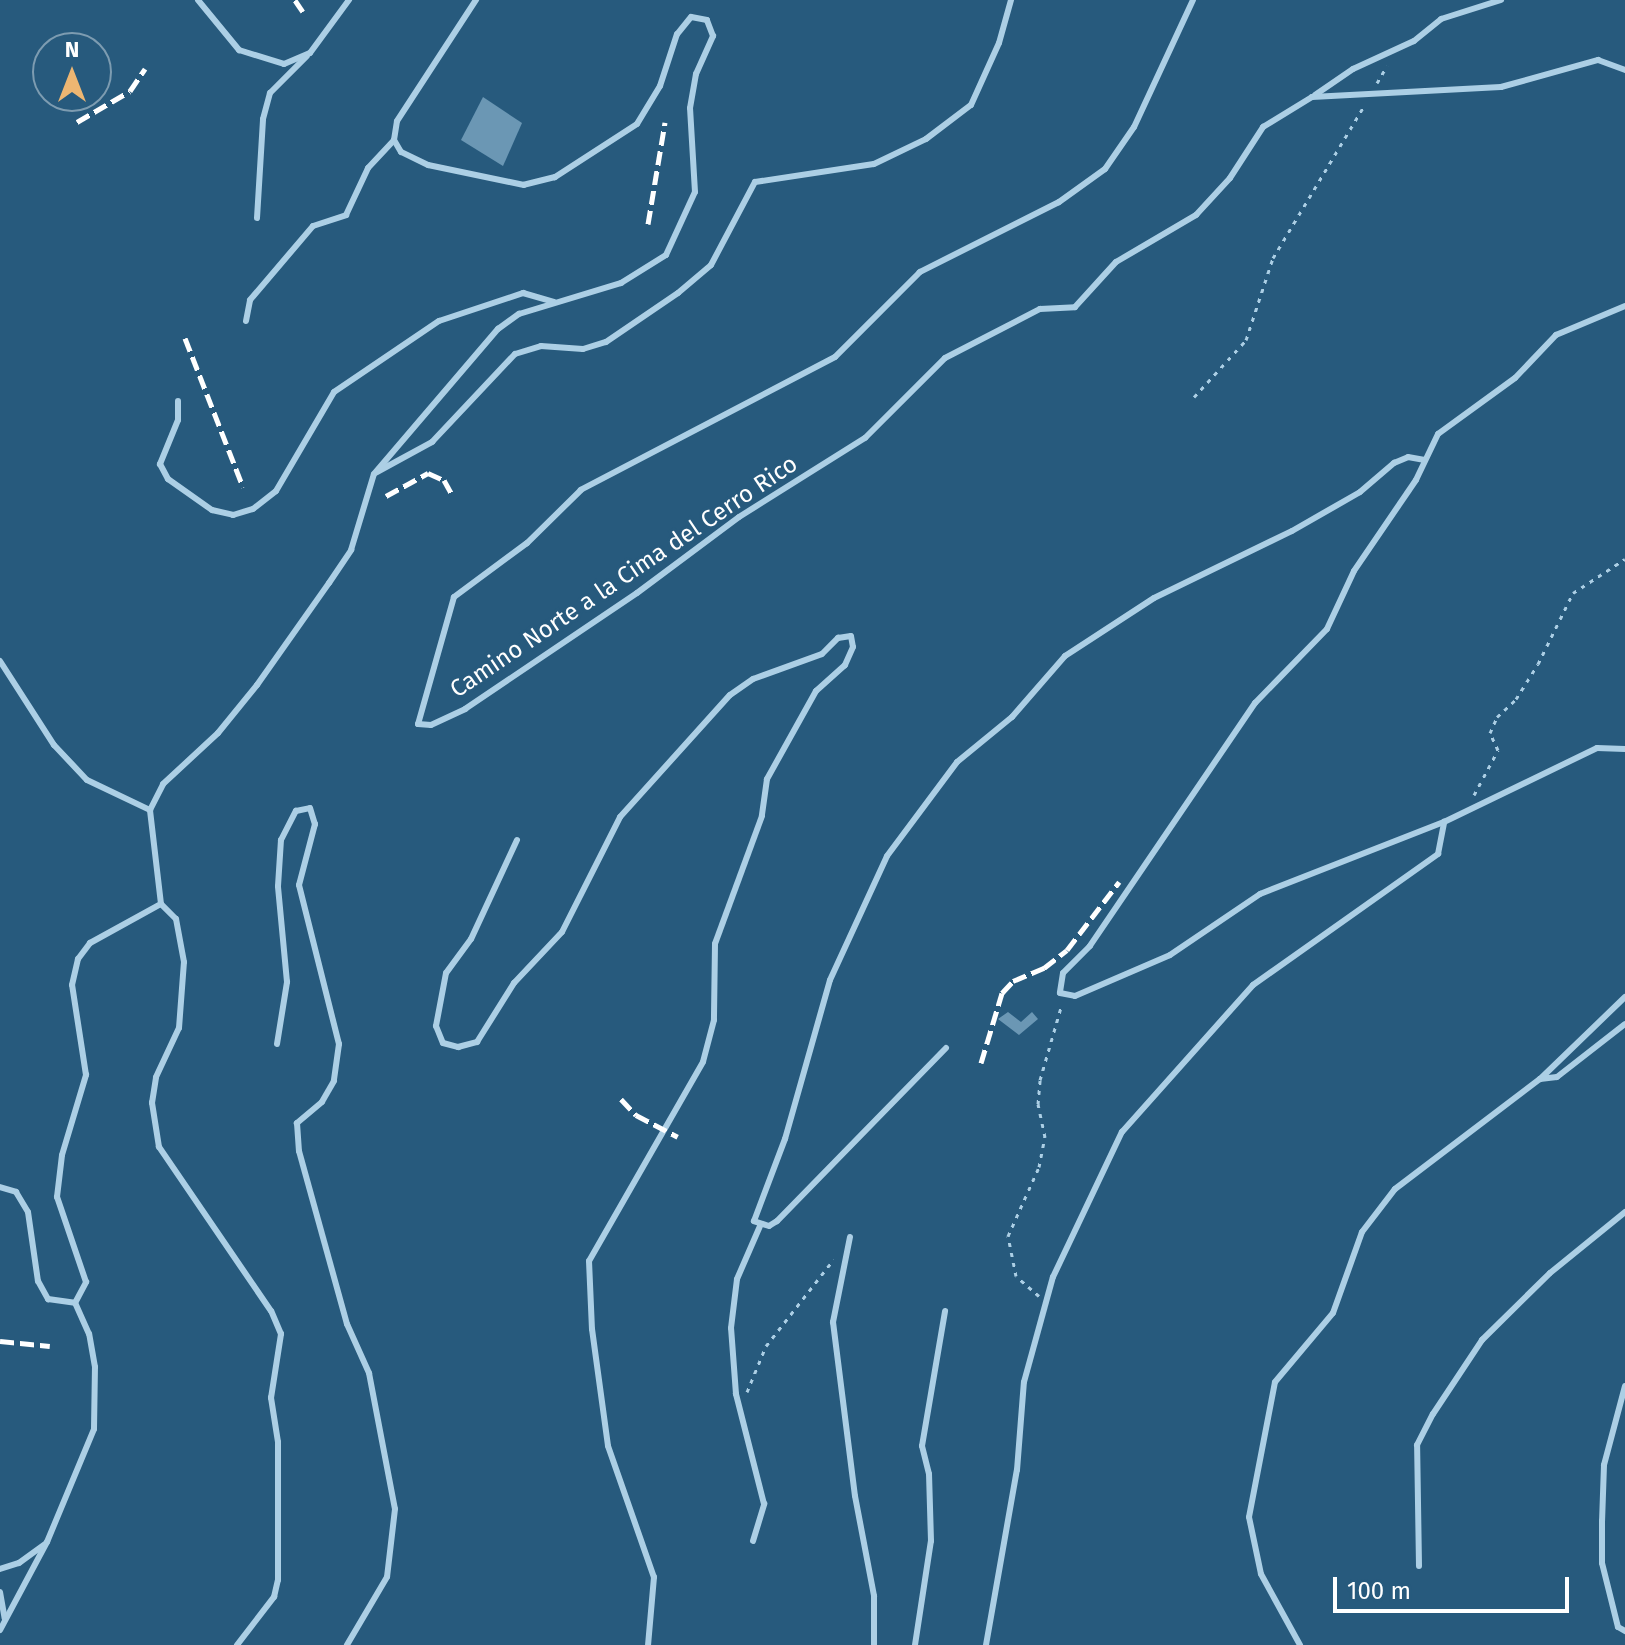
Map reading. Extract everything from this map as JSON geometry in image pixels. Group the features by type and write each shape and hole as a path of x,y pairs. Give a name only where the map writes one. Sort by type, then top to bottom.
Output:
{"lane":[{"path":"198,0 239,50 284,64 310,53"},
{"path":"257,218 263,119 270,93 310,53 349,0"},
{"path":"246,321 250,300 313,226 346,215 368,168 394,140 397,121 476,0"},
{"path":"374,474 432,442 515,354 541,346 583,349 606,342 678,293 711,265 755,182 874,164 926,139 971,105 999,43 1011,0"},
{"name":"Camino Norte a la Cima del Cerro Rico","path":"1193,0 1134,127 1105,169 1059,202 920,272 835,357 581,490 527,543 454,597 418,724 431,725 465,709 637,593 739,517 865,438 945,358 1040,309 1075,307 1116,262 1196,215 1230,178 1263,127 1312,97 1501,87 1598,60 1625,70"},
{"path":"1312,97 1397,49 1441,19 1501,0"},
{"path":"237,1645 274,1597 278,1580 278,1442 271,1398 281,1334 271,1311 159,1147 152,1103 156,1077 179,1028 184,962 176,919 161,904 150,810 163,784 218,733 257,685 351,550 374,474 498,329 519,314 621,283 666,255 686,223 695,192 697,160 690,108 696,74 713,36 712,25 691,17 682,23 656,96 637,124 555,177 524,185 428,165 401,152 394,140"},
{"path":"178,401 178,420 160,464 168,479 212,510 233,515 253,509 276,491 334,392 439,321 523,293 554,302"},
{"path":"1625,306 1556,335 1515,378 1458,414 1438,434 1425,460 1354,571 1327,629 1255,703 1090,946 1063,973 1058,985 1064,996 1170,955 1260,894 1444,822 1597,748 1625,749"},
{"path":"753,1541 764,1504 742,1403 736,1394 731,1328 737,1279 760,1226 754,1212 785,1139 830,980 887,856 957,762 1012,717 1065,656 1154,598 1292,531 1360,492 1394,463 1408,457 1425,460"},
{"path":"517,840 471,939 446,973 436,1026 443,1043 458,1047 477,1042 514,983 562,932 620,817 730,695 753,679 822,654 838,638 851,636 853,647 845,665 816,691 767,779 762,816 715,944 714,1020 703,1062 589,1261 592,1329 608,1446 654,1577 648,1645"},
{"path":"0,661 54,745 87,780 150,810"},
{"path":"277,1044 287,982 278,886 281,840 296,811 310,808 315,824 299,885 339,1044 334,1081 322,1102 297,1123 299,1151 347,1324 369,1373 395,1509 387,1577 347,1645"},
{"path":"986,1645 1017,1470 1024,1382 1047,1300 1122,1132 1253,985 1438,854 1444,822"},
{"path":"75,1303 86,1282 57,1197 62,1155 86,1075 72,985 78,959 90,943 161,904"},
{"path":"1300,1645 1261,1574 1249,1517 1275,1382 1333,1313 1362,1232 1395,1189 1540,1079 1625,997"},
{"path":"1540,1079 1557,1077 1625,1024"},
{"path":"760,1226 777,1221 946,1048"},
{"path":"0,1187 16,1192 28,1212 38,1281 48,1299 75,1303"},
{"path":"1419,1566 1417,1445 1433,1414 1482,1340 1550,1273 1625,1212"},
{"path":"850,1237 833,1322 855,1496 874,1596 874,1645"},
{"path":"2,1627 47,1542 94,1429 97,1408 89,1334 75,1303"},
{"path":"915,1645 931,1541 929,1474 922,1446 945,1311"},
{"path":"1625,1386 1604,1465 1602,1563 1618,1627 1625,1631"},
{"path":"0,1569 19,1563 47,1542"},
{"path":"0,1592 2,1627"}],"path":[{"path":"1194,397 1246,340 1273,258 1397,49"},
{"path":"1469,810 1498,750 1490,733 1497,717 1516,699 1538,664 1573,593 1625,559"},
{"path":"1047,1300 1016,1276 1008,1236 1039,1167 1045,1137 1038,1104 1040,1080 1064,996"},
{"path":"742,1403 766,1346 850,1237"}],"building":[{"path":"483,97 522,123 503,166 461,140"},
{"path":"1008,1012 1021,1022 1032,1012 1038,1019 1019,1035 998,1019"}],"railway":[{"path":"295,0 303,12"},
{"path":"77,122 130,91 145,69"},
{"path":"648,224 665,122"},
{"path":"185,338 243,487"},
{"path":"386,496 428,473 444,480 453,496"},
{"path":"981,1063 1002,993 1013,981 1044,968 1067,950 1119,882"},
{"path":"621,1099 636,1115 678,1137"},
{"path":"0,1341 50,1346"}]}
